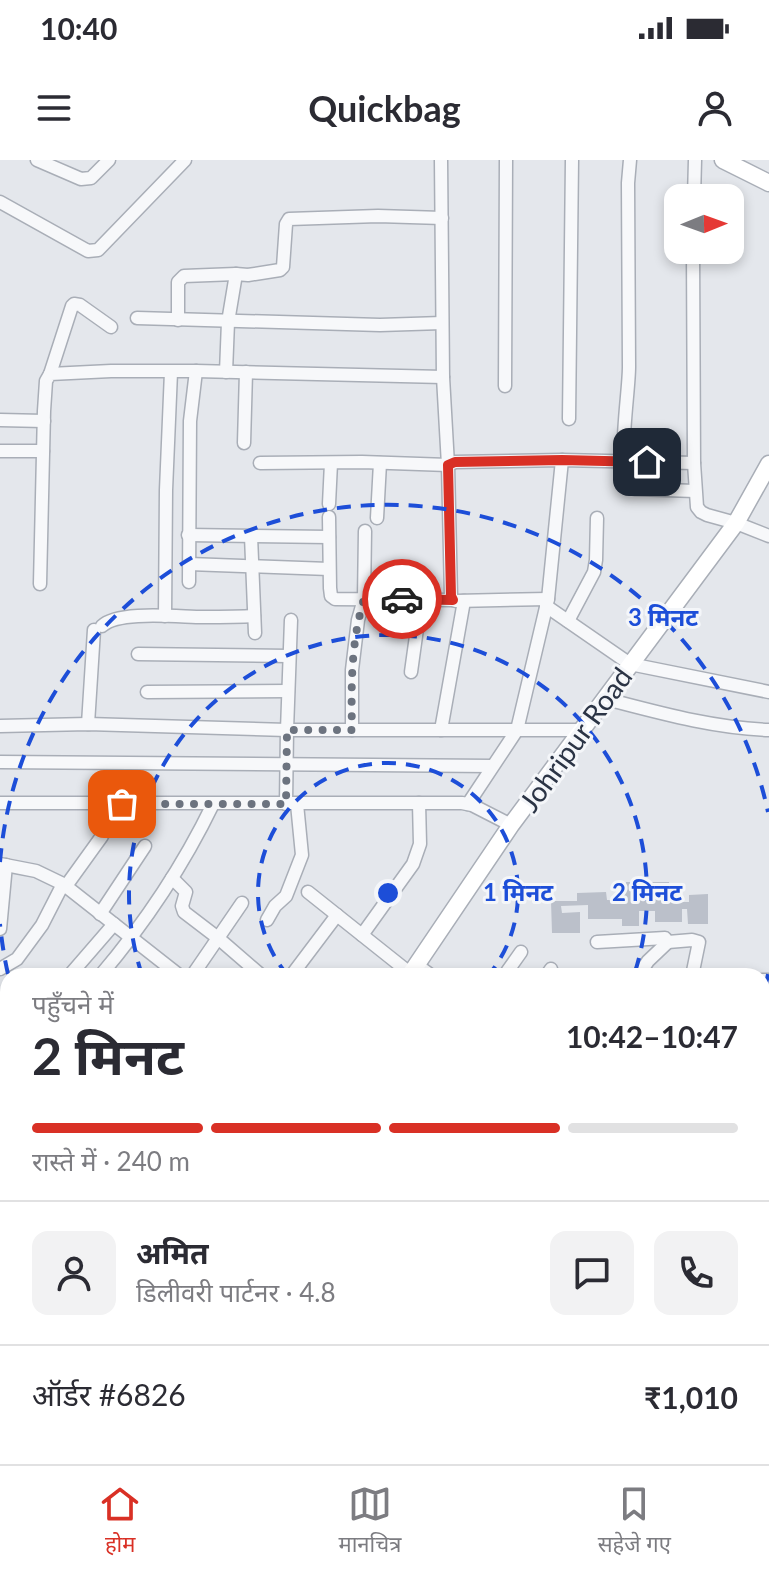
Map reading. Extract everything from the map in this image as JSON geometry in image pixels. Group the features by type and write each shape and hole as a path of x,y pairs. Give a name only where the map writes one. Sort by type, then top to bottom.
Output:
{"street":[{"path":"37,160 81,179 91,178 109,160"},
{"path":"0,202 88,251 94,251 185,160"},
{"path":"441,160 443,377 451,596 458,600"},
{"path":"505,386 506,160"},
{"path":"569,419 572,160"},
{"path":"630,160 626,481 630,488 695,491"},
{"path":"694,184 695,160"},
{"path":"723,160 744,165 769,183"},
{"path":"178,320 178,282 184,276 248,275 280,270 283,267 289,219 378,216 442,218"},
{"path":"693,264 697,507 701,512 769,536"},
{"path":"226,372 228,322 236,274"},
{"path":"40,584 46,381 74,304 111,327"},
{"path":"137,318 380,325 442,323"},
{"path":"50,374 196,371 443,377"},
{"path":"189,582 190,421 196,371"},
{"path":"165,616 171,372"},
{"path":"244,443 246,372"},
{"path":"0,420 44,421"},
{"path":"0,451 43,451"},
{"path":"468,804 517,730 547,602 562,460"},
{"path":"260,463 448,465 455,462 562,460 694,463"},
{"path":"329,504 331,463"},
{"path":"377,518 380,463"},
{"name":"Johripur Road","path":"414,968 511,825 736,523 769,464"},
{"path":"329,517 331,596 338,599 547,602 568,621 630,664 769,692"},
{"path":"568,621 594,572 597,518"},
{"path":"352,730 353,655 364,599 365,531"},
{"path":"188,535 329,537"},
{"path":"251,536 255,633"},
{"path":"189,564 329,569"},
{"path":"411,672 421,600"},
{"path":"441,730 458,600"},
{"path":"88,724 98,628 106,622 117,618 165,616 254,616"},
{"path":"267,920 275,906 286,896 302,855 286,764 291,620"},
{"path":"138,654 288,656"},
{"path":"147,692 288,691"},
{"path":"606,699 718,726 769,730"},
{"path":"0,726 88,724 287,730 583,730"},
{"path":"0,762 492,766"},
{"path":"0,803 468,804 511,825"},
{"path":"362,935 413,864 420,844 419,803"},
{"path":"107,968 172,878 192,847 213,804"},
{"path":"2,968 17,959 42,925 64,885 102,836"},
{"path":"100,914 145,846"},
{"path":"0,929 3,865 36,871 64,885 164,968"},
{"path":"172,878 185,889 184,912 253,968"},
{"path":"308,892 408,968"},
{"path":"197,968 242,903"},
{"path":"297,968 337,915"},
{"path":"76,968 114,924"},
{"path":"597,942 665,938 668,942"},
{"path":"643,968 668,942 692,940 699,942 694,968"},
{"path":"510,968 521,952"},
{"path":"0,1311 0,1338"}],"building":[{"path":"626,882 669,882 669,891 678,891 678,896 671,896 671,902 689,902 689,895 708,894 708,924 688,924 687,909 682,909 682,922 655,922 655,911 639,911 639,926 622,926 622,919 588,919 588,905 561,906 562,913 580,912 580,933 552,933 551,901 577,901 577,893 606,892 607,900 619,900 619,889 626,889"}],"way so far":[{"path":"122,804 286,804 287,730 352,730 353,655 364,599 402,599"}],"route":[{"path":"402,599 453,600 448,465 455,462 562,460 647,462"}]}
